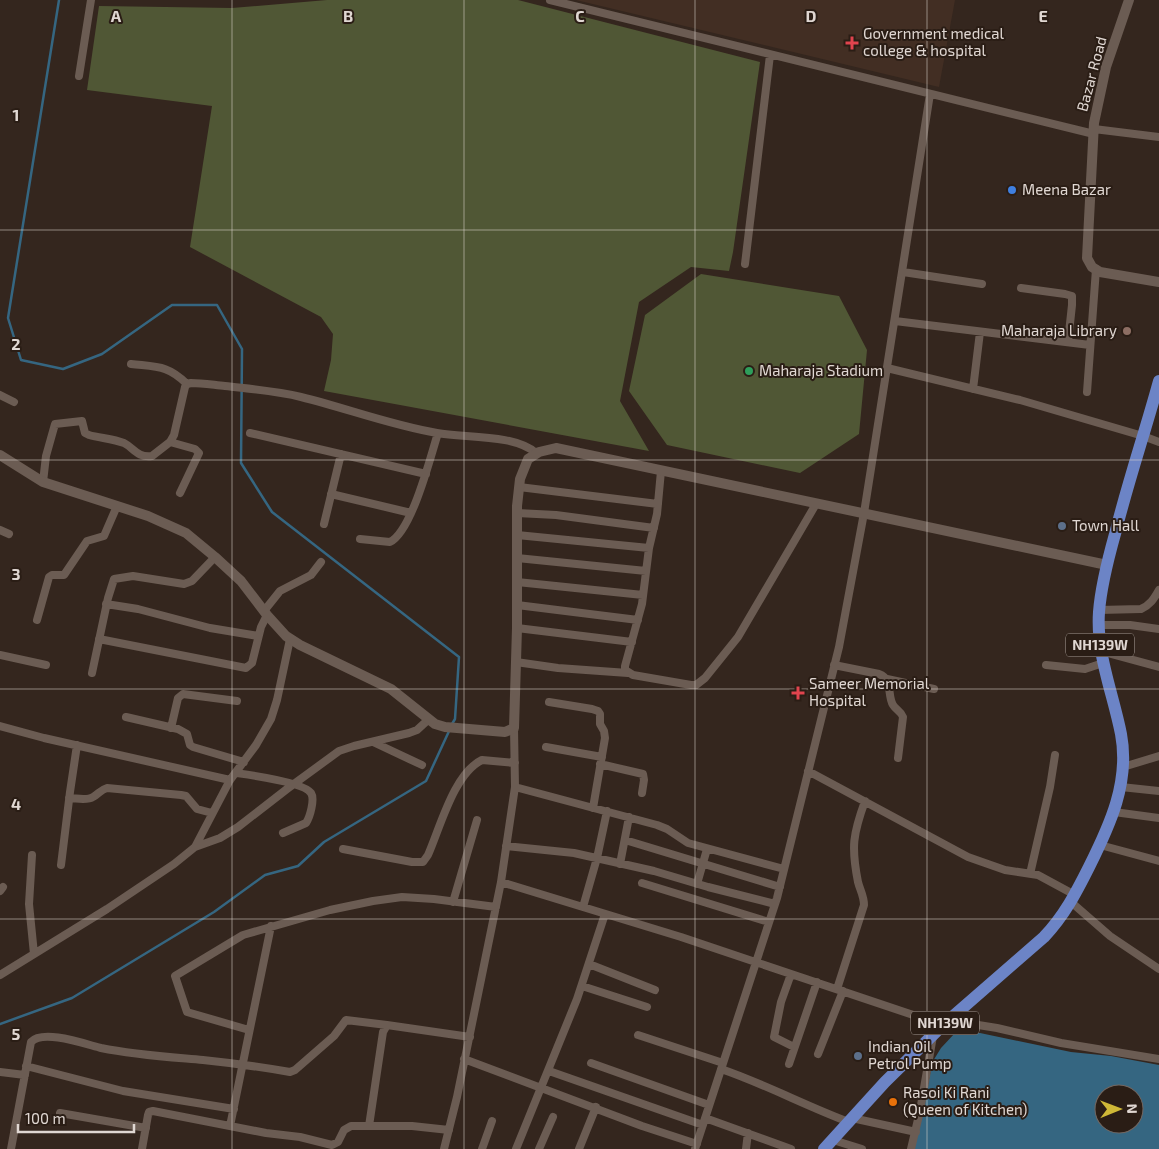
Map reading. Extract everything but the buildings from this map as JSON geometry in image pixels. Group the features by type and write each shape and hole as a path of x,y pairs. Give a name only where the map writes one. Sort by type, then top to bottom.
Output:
{"highway":[{"name":"NH139W","path":"828,1144 885,1082 941,1026 1044,937 1056,924 1073,899 1100,845 1114,812 1121,787 1123,767 1121,734 1102,657 1098,625 1099,610 1107,566 1122,505 1159,381"}],"street":[{"path":"80,76 91,0"},
{"path":"550,0 930,94 1094,131 1159,137"},
{"name":"Bazar Road","path":"1096,269 1092,267 1087,258 1087,244 1097,106 1104,75 1129,0"},
{"path":"745,264 770,54"},
{"path":"464,1059 696,1146 780,887 848,607 930,94"},
{"path":"1087,392 1096,269 1121,276 1159,282"},
{"path":"903,272 982,284"},
{"path":"1020,288 1072,296 1068,342"},
{"path":"895,321 1090,345"},
{"path":"973,389 980,332"},
{"path":"131,364 168,369 187,384 195,383 247,388 299,396 380,420 438,433 514,443 529,447 536,453"},
{"path":"887,368 1020,400 1159,442"},
{"path":"43,482 46,456 55,424 82,421 88,435 125,444 136,453 148,456 157,453 170,442 174,435 187,384"},
{"path":"0,396 14,402"},
{"path":"250,433 426,474"},
{"path":"360,539 390,542 398,535 411,513 426,474 438,433"},
{"path":"170,442 195,449 199,453 180,493"},
{"path":"444,1149 458,1096 496,908 515,787 517,513 520,479 528,459 536,453 556,448 1107,566"},
{"path":"324,524 341,454"},
{"path":"0,455 43,482 148,516 186,532 242,581 265,613 290,638 308,650 391,690 429,719 445,727 505,732 514,728"},
{"path":"628,673 625,670 625,666 643,594 649,548 658,504 661,471"},
{"path":"519,487 658,504"},
{"path":"331,494 411,513"},
{"path":"516,662 558,668 628,673 696,685 705,678 738,637 816,504"},
{"path":"37,620 49,577 67,574 75,556 87,541 104,536 117,506"},
{"path":"517,513 556,515 654,528"},
{"path":"0,530 9,534"},
{"path":"517,535 649,548"},
{"path":"92,674 106,604 114,579 133,576 184,584 192,581 216,557"},
{"path":"517,558 646,571"},
{"path":"99,639 246,668 252,663 265,613 280,591 311,575 320,562"},
{"path":"517,582 643,594"},
{"path":"1099,610 1140,609 1147,606 1159,590"},
{"path":"106,604 210,628 258,636"},
{"path":"517,605 638,620"},
{"path":"1098,625 1130,625 1159,629"},
{"path":"517,628 632,642"},
{"path":"195,847 230,780 264,733 271,719 277,700 290,638"},
{"path":"0,655 46,665"},
{"path":"1046,665 1085,669 1102,657 1159,667"},
{"path":"834,665 879,674 887,679 934,689"},
{"path":"887,679 892,703 902,713 903,717 898,758"},
{"path":"171,728 178,698 183,694 237,701"},
{"path":"549,702 598,711 600,714 600,724 606,734 593,808"},
{"path":"126,717 187,734 190,746 194,748 244,762"},
{"path":"0,975 167,869 195,847 220,838 238,827 339,751 409,733 417,730 429,719"},
{"path":"0,726 77,746 230,780"},
{"path":"372,742 422,765"},
{"path":"61,865 77,746"},
{"path":"546,747 643,774 642,793"},
{"path":"1030,874 1050,787 1055,755"},
{"path":"1123,767 1159,756"},
{"path":"343,849 412,862 423,862 431,849 450,800 470,769 482,760 515,763"},
{"path":"808,771 968,857 1005,870 1044,877 1073,899 1110,936 1159,969"},
{"path":"236,773 294,783 306,788 312,794 308,819 303,825 283,833"},
{"path":"515,787 661,826 688,843 784,869"},
{"path":"1121,787 1159,792"},
{"path":"69,798 93,797 99,791 107,788 181,794 186,796 197,808 212,813"},
{"path":"818,1054 840,990 864,905 853,847 855,830 865,801"},
{"path":"583,907 597,858 607,811"},
{"path":"1114,812 1159,818"},
{"path":"620,864 629,817"},
{"path":"453,902 477,820"},
{"path":"625,840 780,887"},
{"path":"1100,845 1159,861"},
{"path":"506,846 574,853 654,871 775,904"},
{"path":"697,884 706,848"},
{"path":"32,855 29,904 34,954"},
{"path":"501,882 756,962 941,1026 998,1028 1061,1042 1159,1059"},
{"path":"642,883 769,922"},
{"path":"249,1030 186,1012 176,976 243,935 330,910 389,898 434,899 496,908"},
{"path":"516,1149 582,986 605,914"},
{"path":"230,1126 271,926"},
{"path":"589,964 655,990"},
{"path":"791,974 781,1002 774,1037 794,1047"},
{"path":"788,1064 817,982"},
{"path":"582,986 647,1007"},
{"path":"11,1149 26,1066 31,1042 34,1038 44,1036 115,1051 243,1064 290,1072 295,1070 334,1036 346,1020 470,1037"},
{"path":"369,1126 383,1032 387,1026"},
{"path":"911,1149 941,1026"},
{"path":"638,1035 722,1066 851,1120 916,1132"},
{"path":"591,1063 709,1105"},
{"path":"26,1066 123,1091 234,1109"},
{"path":"549,1071 704,1122 748,1133 792,1149"},
{"path":"0,1072 25,1075"},
{"path":"579,1149 596,1107"},
{"path":"142,1149 148,1115 152,1111 332,1145 338,1142 347,1127 412,1126 449,1130"},
{"path":"60,1113 146,1128"},
{"path":"539,1149 553,1118"},
{"path":"482,1149 492,1121"},
{"path":"746,1149 748,1133"},
{"path":"828,1144 862,1149"}],"shaded area":[{"name":"Government medical college & hospital","path":"576,0 955,0 939,87"}],"green space":[{"path":"327,0 518,0 760,62 729,271 691,267 639,302 620,401 649,451 324,391 331,360 333,334 321,317 190,247 212,106 87,90 99,6 232,8"},
{"name":"Maharaja Stadium","path":"701,274 839,296 867,350 859,434 800,473 667,445 629,391 645,315"}],"water":[{"path":"955,1033 980,1033 1071,1052 1111,1056 1159,1065 1159,1149 914,1149 933,1061 941,1048"}],"waterway":[{"path":"59,0 8,318 21,360 63,369 102,354 172,305 217,305 242,349 241,463 272,512 459,657 455,719 452,724"},
{"path":"0,1024 72,998 214,912 265,875 298,866 324,842 426,781 450,729"}],"place":[{"name":"Government medical college & hospital","path":"852,43"},
{"name":"Meena Bazar","path":"1012,190"},
{"name":"Maharaja Library","path":"1127,331"},
{"name":"Maharaja Stadium","path":"749,371"},
{"name":"Town Hall","path":"1062,526"},
{"name":"Sameer Memorial Hospital","path":"798,693"},
{"name":"Indian Oil Petrol Pump","path":"858,1056"},
{"name":"Rasoi Ki Rani (Queen of Kitchen)","path":"893,1102"}]}
